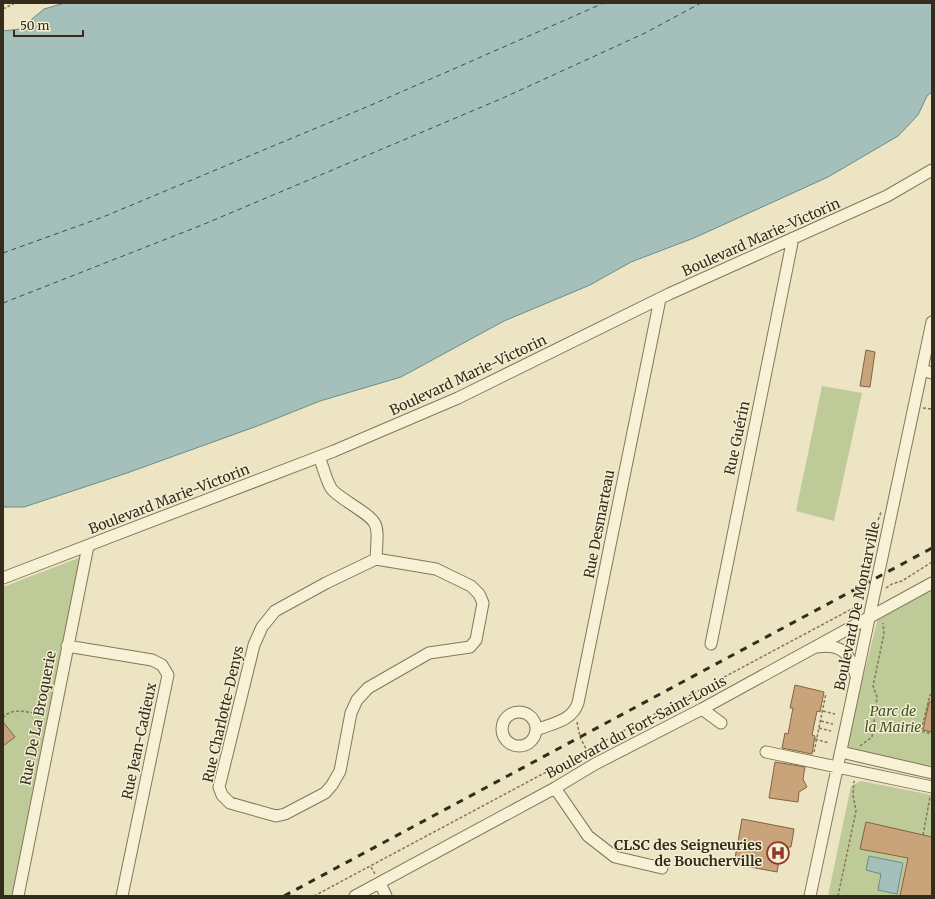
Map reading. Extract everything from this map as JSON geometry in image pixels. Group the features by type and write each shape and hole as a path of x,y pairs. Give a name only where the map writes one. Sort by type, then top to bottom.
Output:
{"street":[{"name":"Boulevard Marie-Victorin","path":"3,578 319,457 458,398 660,299 886,196 932,170"},
{"name":"Rue Guérin","path":"710,644 793,238"},
{"name":"Rue Desmarteau","path":"575,712 660,299"},
{"name":"Boulevard De Montarville","path":"810,896 869,617 927,371 932,322"},
{"path":"319,457 331,488 339,496 373,519 377,526 378,533 376,559"},
{"name":"Rue De La Broquerie","path":"18,896 88,546"},
{"name":"Rue Charlotte-Denys","path":"376,559 436,569 472,586 479,594 483,603 476,640 470,647 429,653 368,688 357,700 351,713 340,770 332,785 325,793 285,814 276,816 230,803 222,795 219,787 254,645 262,627 275,611 326,583 376,559"},
{"name":"Boulevard du Fort-Saint-Louis","path":"355,896 554,788 595,764 702,709 932,584"},
{"name":"Rue Jean-Cadieux","path":"67,646 152,660 162,665 168,675 122,896"},
{"path":"812,648 830,646 843,650 852,663 857,679"},
{"path":"702,709 721,723"},
{"path":"536,730 568,717 575,712"},
{"path":"766,752 932,790"},
{"path":"841,752 932,773"},
{"path":"554,788 588,836 615,857 662,868"},
{"path":"380,883 386,896"}],"path":[{"path":"3,9 15,3"},
{"path":"921,408 932,410"},
{"path":"873,534 881,511"},
{"path":"889,586 902,581 932,563"},
{"name":"Boulevard du Fort-Saint-Louis","path":"314,896 860,605"},
{"name":"Boulevard De Montarville","path":"859,747 872,737 877,696 873,686 884,634 883,623"},
{"path":"870,680 874,681"},
{"path":"813,757 826,693"},
{"path":"932,695 930,694 922,731 932,734"},
{"path":"3,718 8,713 14,711 53,717"},
{"path":"823,711 835,714"},
{"path":"575,712 580,737 595,764"},
{"path":"817,715 822,716"},
{"path":"820,721 833,724"},
{"path":"819,728 831,732"},
{"path":"816,740 829,743"},
{"path":"838,896 856,811 853,795 854,779"},
{"path":"923,835 932,790"},
{"path":"928,807 932,808"}],"green space":[{"path":"822,386 862,393 834,521 796,511"},
{"path":"81,557 12,896 3,896 3,587"},
{"name":"Parc de la Mairie","path":"932,590 932,772 845,750 878,618"},
{"path":"861,781 932,795 932,896 828,896 851,786"}],"water":[{"path":"65,3 932,3 932,92 927,96 918,115 898,136 828,177 694,238 631,262 590,285 504,321 401,377 320,401 260,425 127,473 24,507 3,507 3,31 20,29 44,9"},
{"path":"869,856 903,863 897,894 878,890 881,874 866,870"}],"building":[{"path":"866,350 875,352 870,387 860,386"},
{"path":"795,685 824,692 820,712 817,711 812,735 815,736 812,754 782,748 785,733 788,734 793,708 790,708"},
{"path":"929,702 932,702 932,732 923,730"},
{"path":"3,722 15,737 3,746"},
{"path":"775,762 805,767 803,779 807,787 799,792 798,802 769,798"},
{"path":"742,819 794,829 791,847 786,847 784,856 780,855 777,872 734,864"},
{"path":"866,822 932,837 932,896 900,896 908,858 860,849"}],"ferry route":[{"path":"3,253 103,217 369,106 604,3"},
{"path":"3,303 202,225 503,98 645,33 701,3"}],"railway":[{"path":"284,896 932,548"}],"place":[{"name":"CLSC des Seigneuries de Boucherville","path":"778,853"}]}
